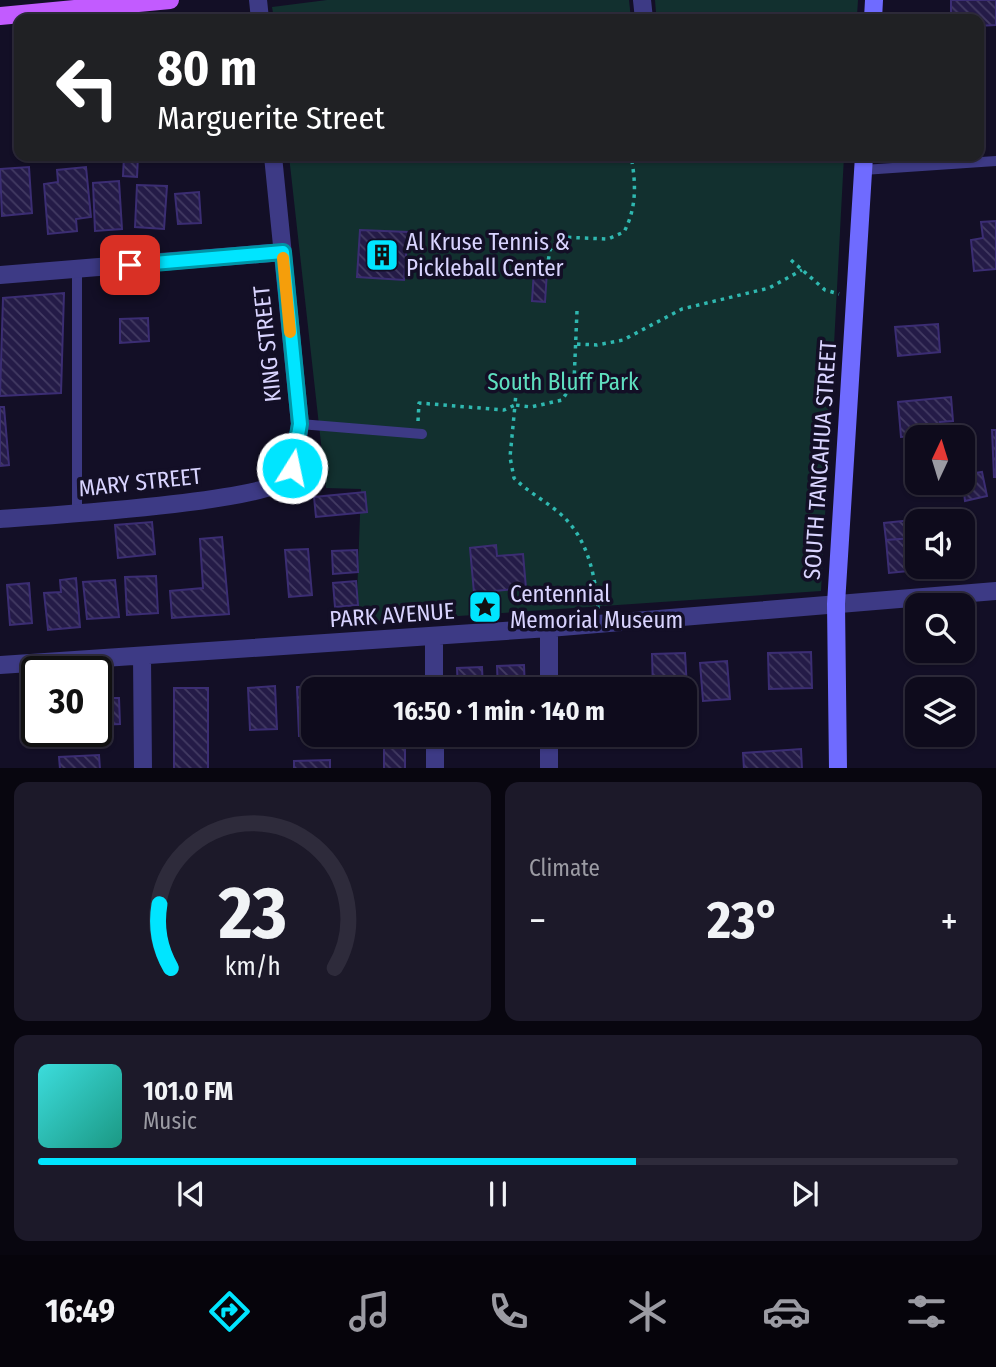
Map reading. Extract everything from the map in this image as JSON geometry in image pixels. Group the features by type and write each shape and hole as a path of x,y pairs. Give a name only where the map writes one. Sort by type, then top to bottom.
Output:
{"main road":[{"path":"21,14 170,0"},
{"name":"SOUTH TANCAHUA STREET","path":"838,768 836,604 863,163"}],"street":[{"name":"KING STREET","path":"274,161 300,424 292,468 283,482"},
{"path":"0,275 283,252"},
{"name":"MARY STREET","path":"0,519 243,496 283,482"},
{"name":"PARK AVENUE","path":"0,665 550,628 996,591"},
{"path":"549,677 550,628"},
{"path":"434,636 434,677"},
{"path":"142,657 143,768"},
{"path":"435,747 435,768"},
{"path":"549,747 549,768"}],"lane":[{"path":"863,163 996,161"},
{"path":"77,269 78,513"},
{"path":"300,424 419,433"}],"path":[{"path":"547,268 550,250 560,237 608,239 624,232 630,220 636,188 632,161"},
{"path":"791,260 825,290 855,295"},
{"path":"578,344 597,345 623,340 682,309 769,288 802,270"},
{"path":"419,433 419,403 504,410 514,405 531,407 562,400 575,382 577,311"},
{"path":"516,392 510,457 514,478 571,524 584,544 592,569 599,624"}],"green space":[{"path":"327,0 629,0 630,14 273,14 272,7"},
{"path":"655,0 858,0 857,14 656,13"},
{"name":"South Bluff Park","path":"290,161 844,161 821,591 356,623 361,489 326,488"}],"building":[{"path":"951,0 996,0 996,25 984,26 984,14 951,14"},
{"path":"124,161 138,161 137,177 123,176"},
{"path":"29,167 32,213 2,216 0,169"},
{"path":"86,167 91,217 76,219 77,231 48,234 44,184 58,182 57,170"},
{"path":"119,181 122,229 95,231 93,183"},
{"path":"137,185 167,186 164,229 135,227"},
{"path":"199,192 201,223 178,224 175,194"},
{"path":"996,221 996,269 974,271 971,240 983,238 981,222"},
{"name":"Al Kruse Tennis & Pickleball Center","path":"360,230 408,232 404,280 357,277"},
{"path":"534,270 547,271 545,302 532,301"},
{"path":"64,293 61,393 0,396 3,298"},
{"path":"148,318 149,341 120,343 120,319"},
{"path":"938,324 940,352 898,356 895,327"},
{"path":"951,397 953,421 940,422 940,425 905,425 905,437 901,437 898,402"},
{"path":"0,407 4,407 9,465 0,466"},
{"path":"992,430 996,430 996,477 994,477"},
{"path":"982,472 987,496 965,501 964,495 975,495 975,473"},
{"path":"365,492 367,512 316,517 314,497"},
{"path":"905,521 905,539 886,540 884,523"},
{"path":"152,522 155,554 118,558 115,525"},
{"path":"222,537 229,614 172,618 170,591 203,588 200,539"},
{"path":"905,539 905,571 889,573 886,540"},
{"path":"496,545 497,556 523,554 526,588 474,593 470,548"},
{"path":"308,549 312,595 289,597 285,550"},
{"path":"357,550 358,572 333,574 332,551"},
{"path":"156,576 158,613 127,615 125,577"},
{"path":"76,578 80,627 48,630 44,593 61,592 60,580"},
{"path":"115,580 119,617 87,619 83,582"},
{"path":"356,581 358,605 335,607 333,583"},
{"path":"29,583 32,623 10,625 7,585"},
{"path":"811,652 812,688 769,689 768,653"},
{"path":"685,653 686,677 653,677 652,654"},
{"path":"727,661 730,699 703,701 700,663"},
{"path":"524,665 524,677 497,677 497,666"},
{"path":"482,667 482,677 457,677 457,668"},
{"path":"275,686 277,729 250,730 248,688"},
{"path":"297,687 301,687 299,736"},
{"path":"174,688 208,688 208,768 174,768"},
{"path":"112,698 119,698 120,724 112,724"},
{"path":"384,747 405,747 405,768 384,768"},
{"path":"801,749 802,768 744,768 743,753"},
{"path":"99,755 100,768 60,768 59,757"},
{"path":"330,760 330,768 294,768 294,761"}],"slow traffic":[{"path":"283,258 290,332"}],"place":[{"name":"Al Kruse Tennis & Pickleball Center","path":"382,255"},
{"name":"Centennial Memorial Museum","path":"485,607"}],"route":[{"path":"130,265 283,252 300,424 292,468"}]}
